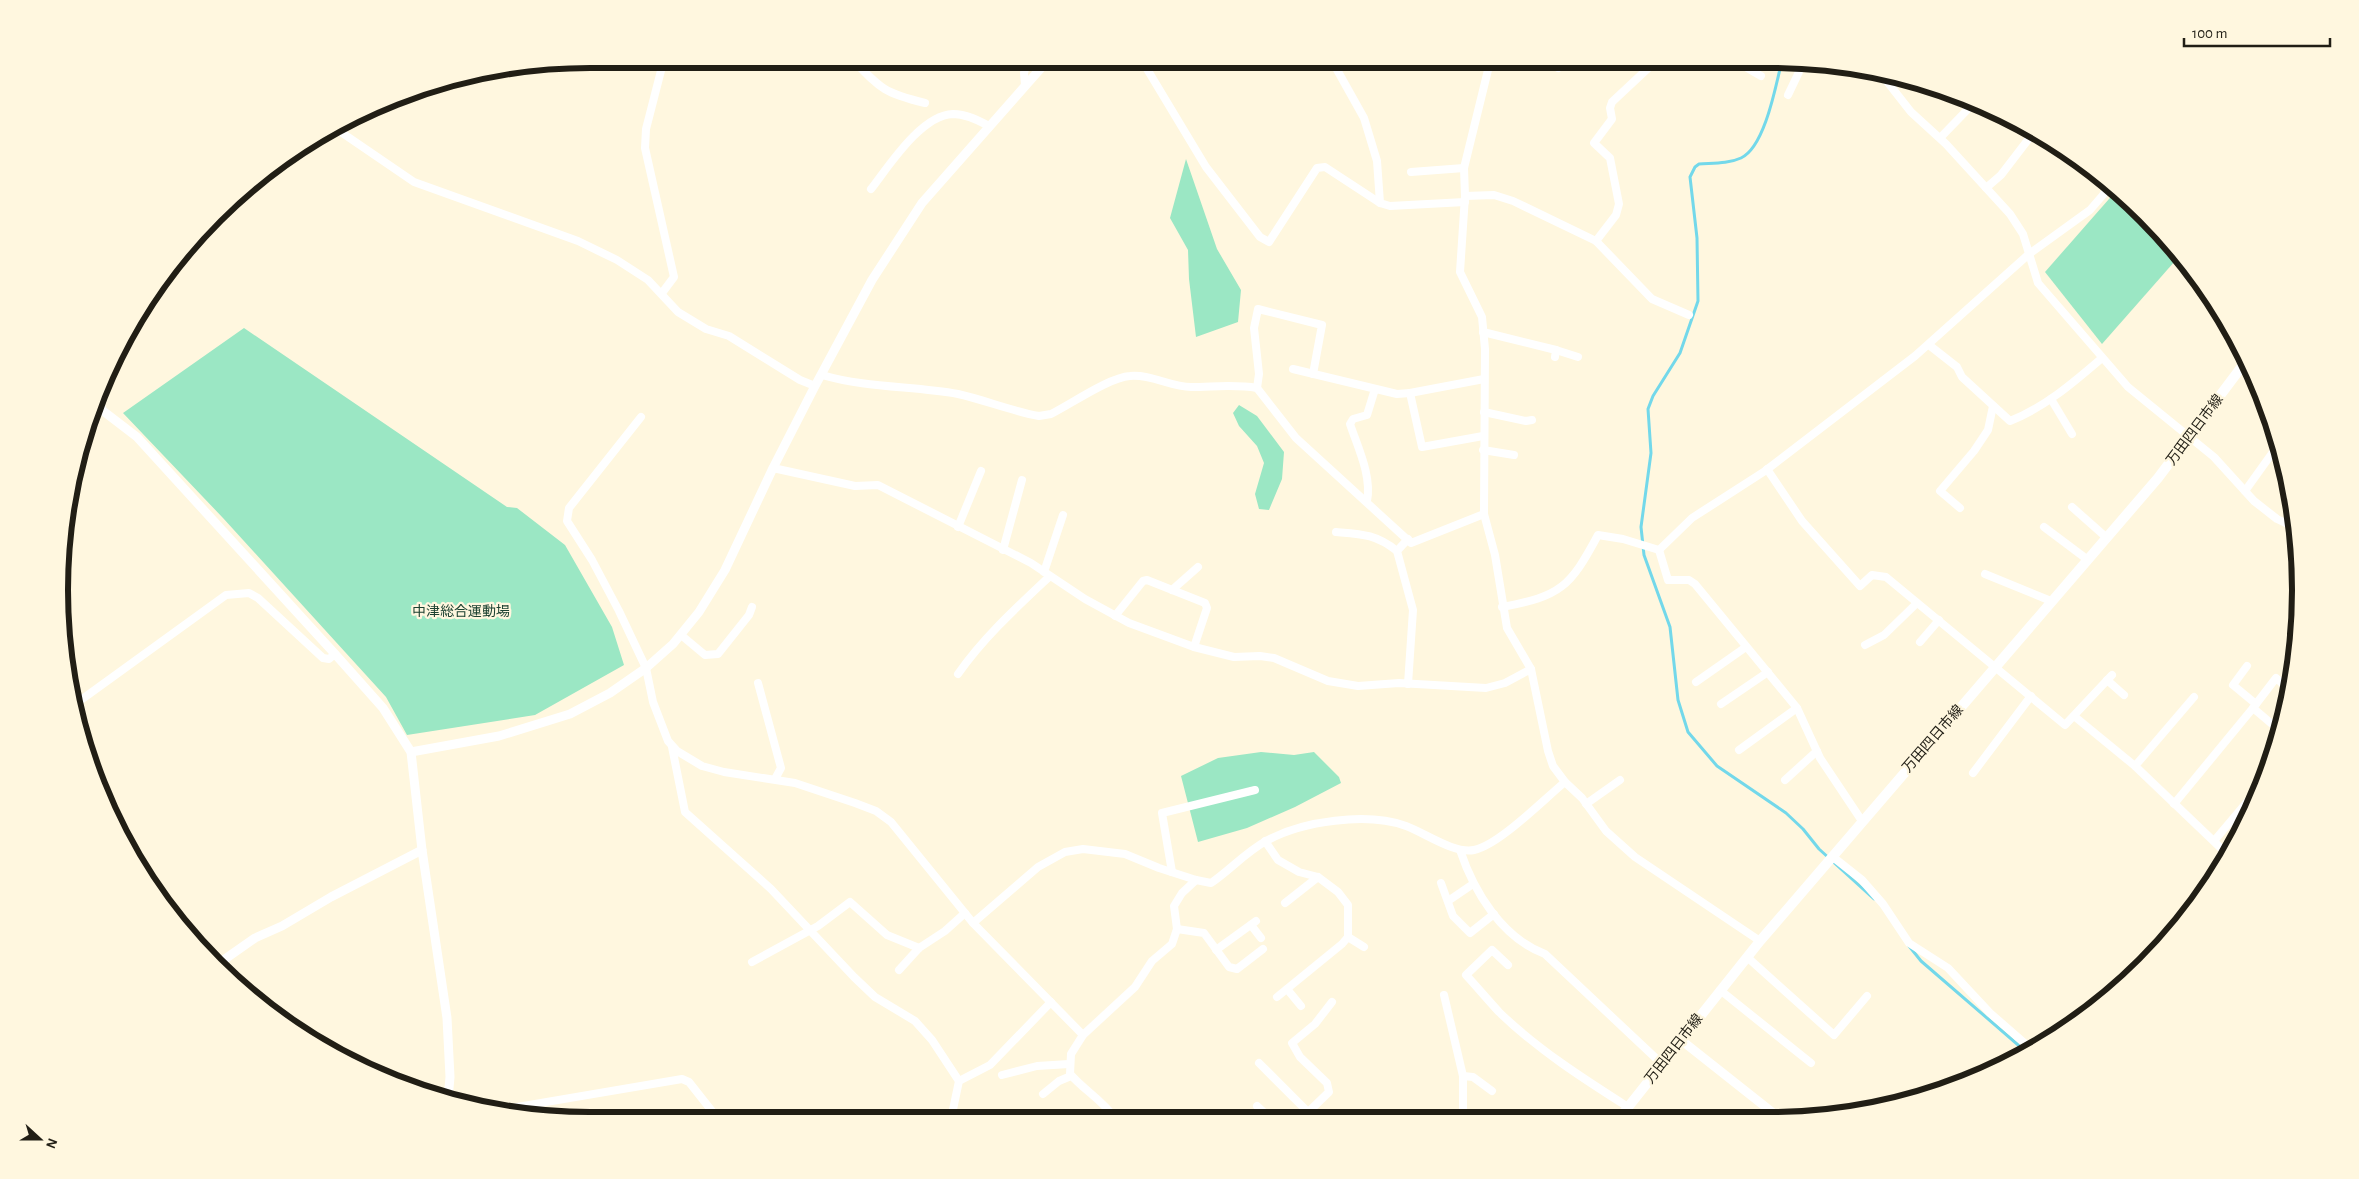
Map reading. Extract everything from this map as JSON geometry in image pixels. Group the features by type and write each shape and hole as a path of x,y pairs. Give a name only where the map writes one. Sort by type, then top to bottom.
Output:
{"main road":[{"name":"万田四日市線","path":"1624,1112 1760,941 2107,538 2189,439 2242,368"}],"street":[{"path":"662,68 646,129 645,148 674,277 662,293"},
{"path":"861,68 878,85 892,94 925,103"},
{"path":"1025,68 1025,85"},
{"path":"411,752 499,736 570,714 610,693 646,668 681,635 699,612 725,570 773,468 872,280 922,203 1041,68"},
{"path":"1146,68 1206,167 1260,237 1269,242 1317,168 1325,167 1380,203 1390,206 1494,195 1513,201 1596,242 1652,299 1689,315"},
{"path":"1336,68 1364,118 1377,162 1380,203"},
{"path":"1489,68 1464,168 1465,199 1460,272 1482,317 1484,514 1495,555 1506,628 1531,668 1548,751 1553,766 1565,782 1586,804 1606,831 1635,857 1760,941"},
{"path":"1596,242 1616,215 1619,204 1610,158 1594,143 1612,118 1610,108 1612,102 1648,68"},
{"path":"1747,68 1761,76"},
{"path":"1788,95 1799,69"},
{"path":"1887,81 1911,112 1940,138 2010,214 2023,234 2038,283 2128,387 2189,439 2214,457 2254,501 2277,519 2287,524"},
{"path":"1940,138 1970,107"},
{"path":"871,189 917,133 936,119 950,114 963,115 989,126"},
{"path":"339,131 414,182 578,241 636,271 662,293 678,312 706,330 729,336 800,380 815,386"},
{"path":"1986,188 2001,175 2030,137"},
{"path":"1411,172 1464,168"},
{"path":"1659,550 1692,518 1767,469 1928,345 2029,254 2090,210 2106,190"},
{"path":"1257,388 1258,374 1254,328 1258,309 1322,325 1312,374"},
{"path":"1483,332 1556,353 1578,357"},
{"path":"1928,345 1957,367 1962,377 2010,421 2030,413 2051,399 2102,358"},
{"path":"1293,369 1397,394 1484,379"},
{"path":"822,375 860,384 916,388 960,395 1039,416 1051,414 1118,378 1131,376 1149,377 1188,387 1243,385 1257,388 1296,438 1411,542 1484,514"},
{"path":"1367,501 1370,490 1368,477 1350,424 1353,419 1367,415 1375,389"},
{"path":"1410,393 1422,447 1483,436"},
{"path":"2051,399 2072,434"},
{"path":"1960,508 1940,491 1974,451 1988,430 1993,406"},
{"path":"100,408 137,437 335,654 383,708 411,752 422,850 446,1018 450,1077 449,1092"},
{"path":"1484,412 1526,421 1532,420"},
{"path":"641,417 569,508 567,521 606,586 646,668 653,702 668,741 677,751 702,766 724,772 795,783 855,803 884,817 891,822 973,923 1083,1035"},
{"path":"1483,450 1514,455"},
{"path":"2245,491 2273,452"},
{"path":"773,468 855,486 878,485 1047,574 1116,616 1138,627 1234,657 1260,656 1274,658 1328,681 1358,686 1408,684 1486,688 1505,683 1531,668"},
{"path":"1767,469 1802,521 1860,586 1872,575 1886,577 2065,725 2109,678 2124,695"},
{"path":"958,527 981,471"},
{"path":"1003,550 1022,480"},
{"path":"2072,507 2107,538"},
{"path":"958,674 974,651 1047,574 1063,515"},
{"path":"2044,527 2088,560"},
{"path":"1336,532 1374,536 1397,551 1413,610 1408,684"},
{"path":"1502,607 1533,602 1547,596 1567,583 1579,570 1598,535 1623,539 1659,550"},
{"path":"1397,551 1408,538"},
{"path":"1659,550 1668,580 1689,580 1695,584 1797,708 1817,751 1862,821"},
{"path":"1172,590 1198,566"},
{"path":"1984,574 2051,601"},
{"path":"1116,616 1143,581 1147,580 1205,603 1207,608 1194,646"},
{"path":"80,701 226,595 232,593 249,593 258,598 323,658 329,659 335,654"},
{"path":"1865,644 1884,635 1917,603"},
{"path":"681,635 706,655 718,654 749,615 752,608"},
{"path":"1920,642 1939,620"},
{"path":"1696,682 1746,647"},
{"path":"2247,666 2233,685 2274,725"},
{"path":"1721,704 1768,672"},
{"path":"2174,804 2276,678 2282,683"},
{"path":"758,683 781,768 775,779"},
{"path":"1974,773 2031,696"},
{"path":"2135,766 2194,697"},
{"path":"1739,750 1797,708"},
{"path":"2074,716 2135,766 2223,849"},
{"path":"672,745 685,812 703,826 771,889 876,997 915,1021 932,1040 959,1082 953,1112"},
{"path":"1785,780 1817,751"},
{"path":"1586,804 1620,780"},
{"path":"973,923 1038,867 1066,852 1083,849 1125,854 1172,872 1211,883 1266,841 1305,824 1378,818 1405,826 1460,850 1473,850 1487,846 1565,782"},
{"path":"1172,872 1162,813 1254,790"},
{"path":"2214,841 2245,804"},
{"path":"1266,841 1278,860 1299,872 1318,877 1338,892 1348,905 1348,937 1277,997"},
{"path":"222,961 255,938 282,926 331,897 422,850"},
{"path":"1460,850 1478,894 1511,933 1532,949 1545,954 1662,1064"},
{"path":"1833,857 1862,880 1883,904 1909,943 1948,968 1990,1014 2025,1045"},
{"path":"1285,903 1318,877"},
{"path":"1110,1112 1102,1101 1084,1089 1072,1076 1069,1064 1071,1054 1083,1035 1135,987 1152,962 1172,944 1177,929 1174,906 1182,893 1196,880"},
{"path":"1441,882 1453,916 1470,933 1494,914"},
{"path":"1448,901 1473,884"},
{"path":"752,962 810,931 850,902 887,935 919,948"},
{"path":"899,970 919,948 944,931 965,913"},
{"path":"1216,950 1254,923 1262,938"},
{"path":"1177,929 1204,933 1229,967 1237,970 1263,949"},
{"path":"1348,937 1364,947"},
{"path":"1508,965 1492,950 1466,975 1500,1013 1540,1046 1582,1078 1628,1107"},
{"path":"1747,957 1834,1035 1868,996"},
{"path":"1287,989 1301,1006"},
{"path":"1720,990 1811,1063"},
{"path":"1444,995 1463,1076 1463,1112"},
{"path":"959,1082 990,1065 1051,1002"},
{"path":"1307,1112 1329,1092 1327,1083 1300,1057 1292,1043 1315,1024 1332,1002"},
{"path":"1681,1040 1772,1112"},
{"path":"1259,1062 1303,1112"},
{"path":"1002,1075 1037,1066 1069,1064"},
{"path":"1043,1094 1059,1081 1072,1076"},
{"path":"1463,1076 1474,1076 1492,1091"},
{"path":"519,1107 682,1079 689,1082 713,1112"},
{"path":"1257,1106 1264,1112"}],"green space":[{"path":"1186,159 1217,249 1241,290 1238,322 1196,337 1189,279 1188,250 1170,218"},
{"path":"2112,195 2139,220 2175,261 2102,344 2045,272"},
{"name":"中津総合運動場","path":"244,328 507,507 517,508 565,545 612,627 624,665 535,715 407,735 386,697 223,518 123,413"},
{"path":"1239,405 1257,416 1284,452 1282,479 1269,510 1259,509 1255,494 1264,463 1257,446 1239,426 1233,413"},
{"path":"1261,752 1294,755 1314,752 1339,777 1341,783 1295,807 1247,828 1198,842 1181,776 1218,758"}],"waterway":[{"path":"1780,68 1763,129 1757,142 1749,152 1741,158 1731,161 1699,164 1695,167 1690,177 1697,238 1698,301 1680,353 1653,396 1648,409 1651,453 1641,527 1644,555 1670,627 1678,700 1688,732 1717,766 1786,813 1803,829 1819,849 1874,899"},
{"path":"1909,946 1921,961 2021,1047"}]}
